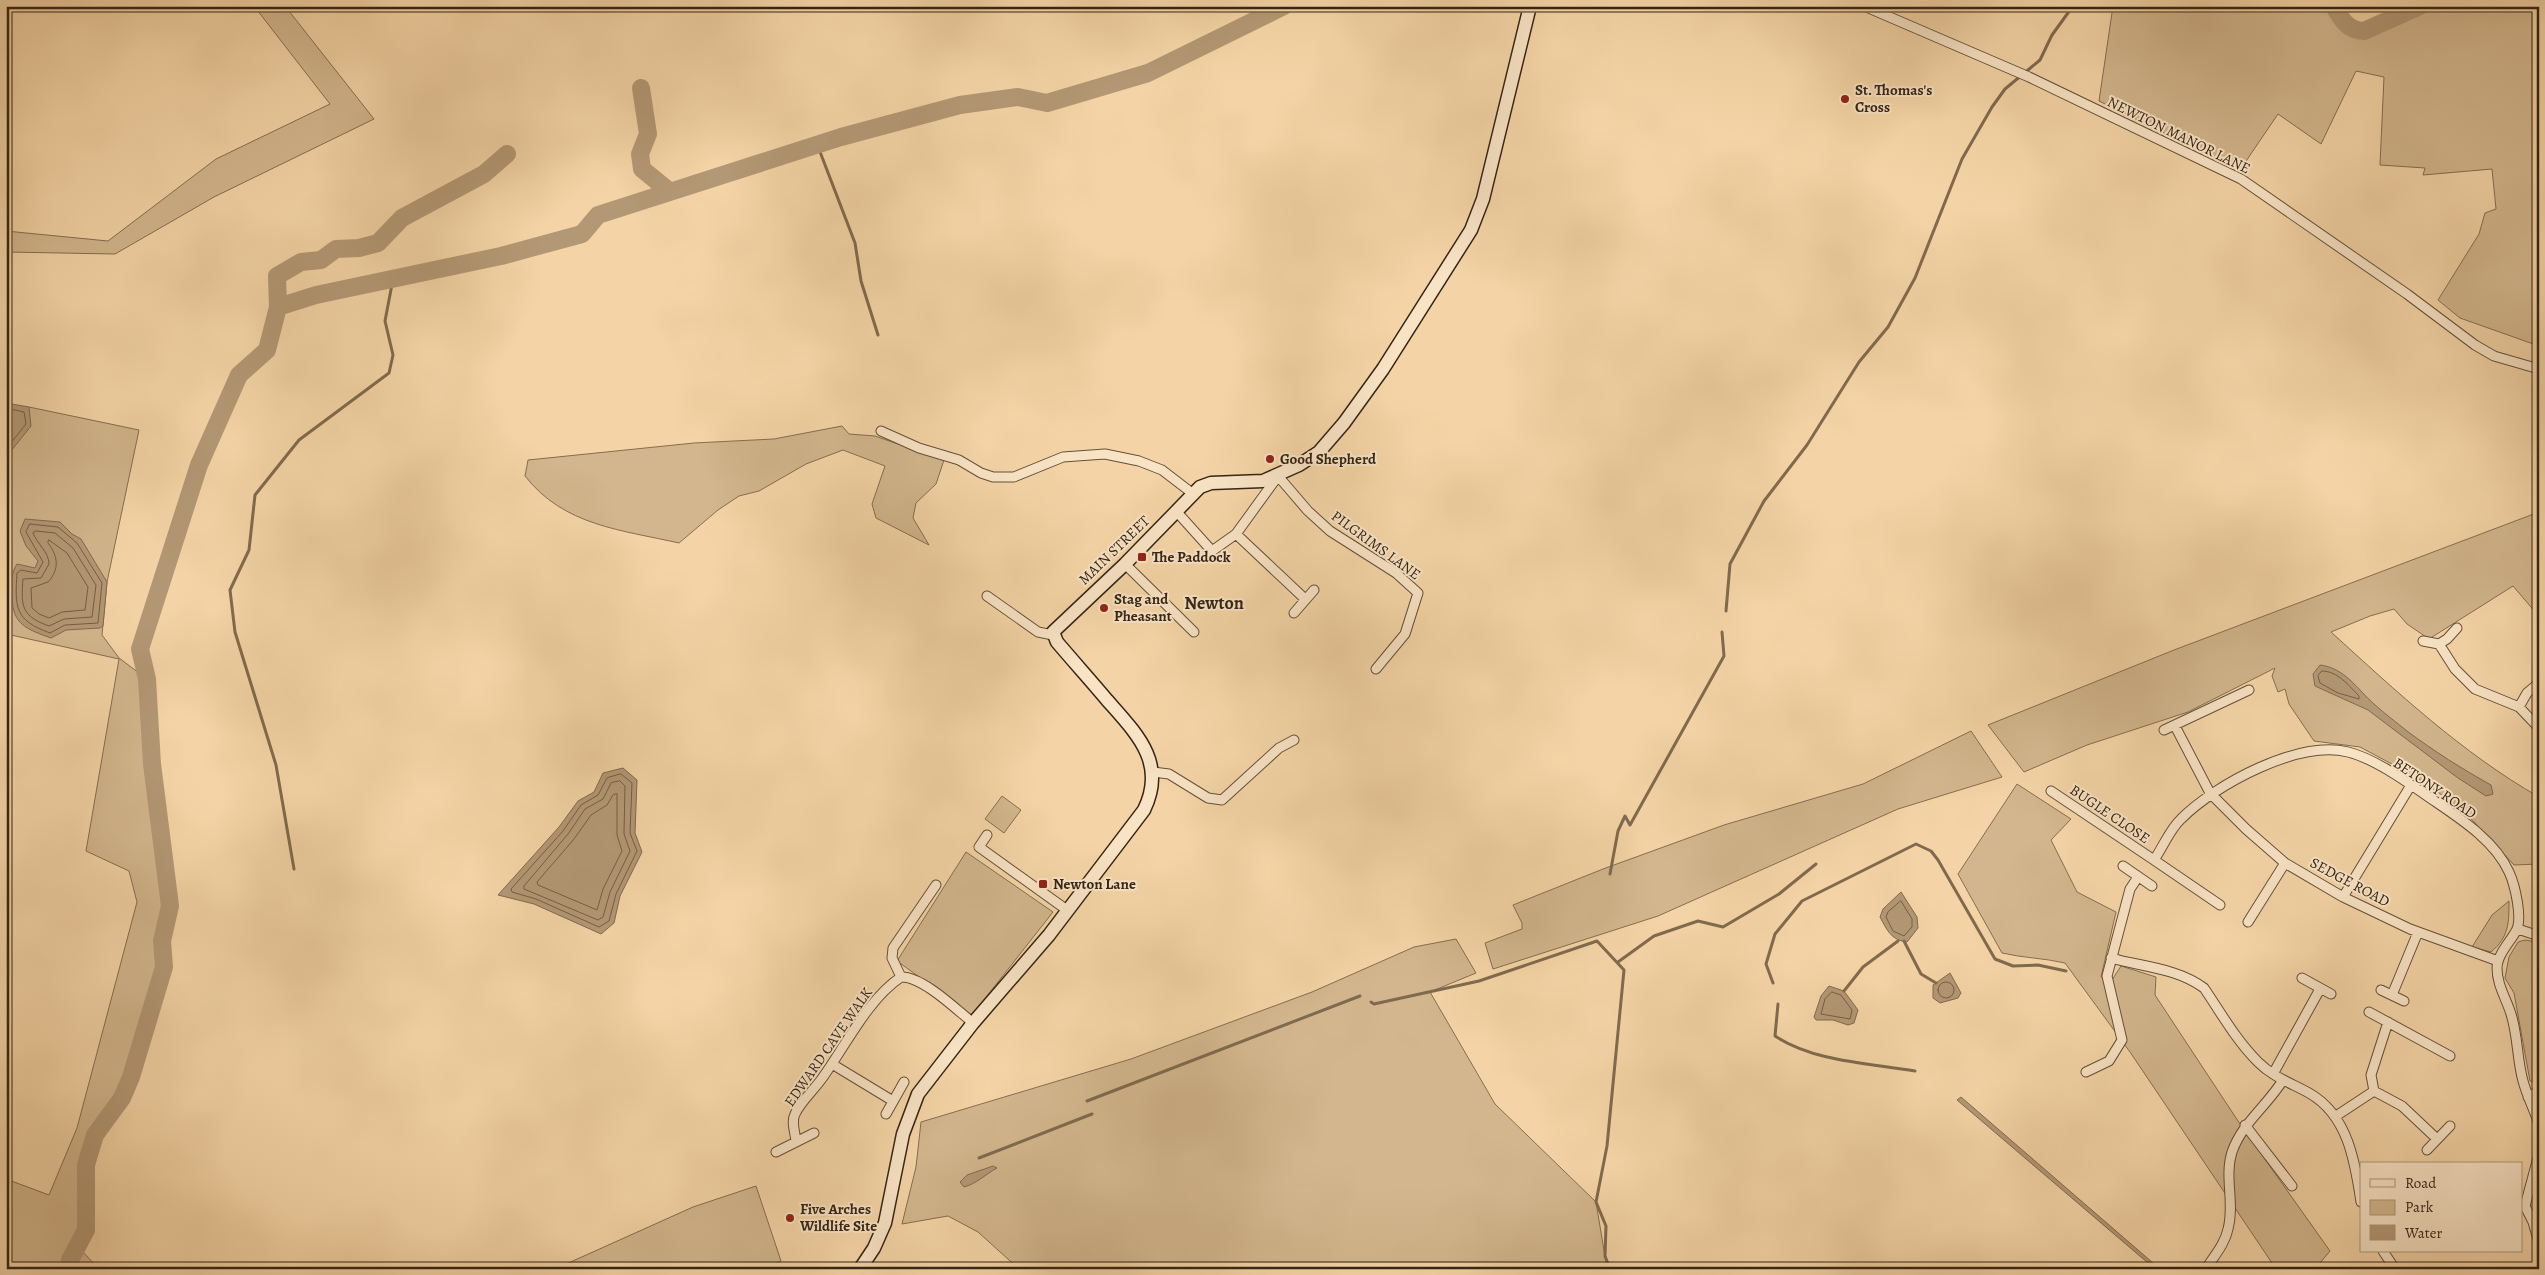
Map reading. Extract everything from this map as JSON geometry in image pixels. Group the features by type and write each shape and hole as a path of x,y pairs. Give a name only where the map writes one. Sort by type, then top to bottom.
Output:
{"street":[{"path":"881,431 918,448 959,460 981,473 993,477 1014,478 1063,457 1105,454 1139,461 1162,470 1192,493 1211,482 1264,481 1278,476 1319,452 1344,423 1387,363 1471,230 1483,199 1530,6"},
{"name":"NEWTON MANOR LANE","path":"1864,6 2012,69 2240,179 2407,294 2475,345 2494,356 2539,369"},
{"path":"1176,511 1212,551 1236,534 1243,520 1278,476"},
{"name":"PILGRIMS LANE","path":"1278,476 1308,511 1330,531 1396,573 1418,593 1405,634 1376,669"},
{"name":"MAIN STREET","path":"1054,632 1125,564 1192,493"},
{"path":"1236,534 1304,598"},
{"path":"1125,564 1194,632"},
{"path":"1294,612 1304,598 1314,590"},
{"path":"860,1269 874,1248 885,1223 906,1124 918,1094 973,1023 1049,935 1144,810 1152,791 1153,772 1140,738 1054,632 1038,632 987,596"},
{"path":"2423,641 2439,644 2447,639 2457,628"},
{"path":"2439,644 2455,669 2475,689 2519,707 2539,728"},
{"path":"2519,707 2527,693 2539,683"},
{"path":"2164,730 2187,721 2249,690"},
{"name":"SEDGE ROAD","path":"2175,726 2210,793 2246,829 2285,863 2343,897 2418,932 2498,961"},
{"path":"1153,772 1169,774 1208,798 1222,800 1279,748 1294,740"},
{"name":"BETONY ROAD","path":"2210,793 2266,766 2308,752 2347,752 2364,758 2411,785 2461,819 2500,855 2510,873 2515,891 2518,929"},
{"path":"2343,897 2411,785"},
{"name":"BUGLE CLOSE","path":"2051,791 2220,905"},
{"name":"BUGLE CLOSE","path":"2154,860 2180,820 2210,793"},
{"path":"987,835 980,847 1067,910"},
{"path":"2248,922 2285,863"},
{"path":"2123,866 2152,886"},
{"path":"2086,1072 2108,1061 2122,1040 2107,976 2130,889 2138,877"},
{"path":"936,885 893,948 892,958 901,977 910,977 973,1023"},
{"path":"2539,936 2518,929 2498,961 2499,986 2512,1016 2523,1080 2539,1124"},
{"path":"2392,995 2418,932"},
{"path":"2111,958 2181,975 2204,988 2252,1054 2273,1074 2312,1094 2336,1116 2351,1146 2360,1196"},
{"name":"EDWARD CAVE WALK","path":"796,1140 793,1124 796,1112 832,1064 853,1031 890,984 901,977"},
{"path":"2302,978 2331,994"},
{"path":"2273,1074 2320,989"},
{"path":"2381,990 2404,1001"},
{"path":"2369,1012 2450,1056"},
{"path":"2374,1091 2372,1075 2388,1022"},
{"path":"832,1064 893,1101"},
{"path":"2206,1269 2224,1241 2229,1227 2229,1162 2245,1125 2271,1099 2283,1080"},
{"path":"886,1114 904,1082"},
{"path":"2336,1116 2374,1091"},
{"path":"2374,1091 2402,1106 2437,1139"},
{"path":"2528,1096 2539,1091"},
{"path":"2245,1125 2292,1186"},
{"path":"2427,1150 2450,1126"},
{"path":"776,1152 796,1140 814,1133"},
{"path":"2539,1154 2523,1207 2533,1222 2539,1242"},
{"path":"2384,1252 2395,1269"}],"green space":[{"path":"254,6 285,6 374,119 214,197 115,254 6,252 6,231 108,241 216,159 330,104"},
{"path":"2113,6 2334,6 2342,20 2349,27 2364,31 2421,6 2539,6 2539,346 2460,318 2438,300 2479,234 2485,213 2496,209 2492,169 2423,175 2425,168 2380,165 2384,77 2356,71 2321,144 2278,114 2240,170 2099,101"},
{"path":"29,407 139,430 107,582 102,635 119,658 147,679 152,764 170,906 162,941 164,967 122,1098 95,1135 86,1165 86,1230 82,1251 99,1269 6,1269 6,1179 49,1195 77,1128 137,902 129,871 86,851 119,659 11,635 6,631 6,428"},
{"path":"842,426 849,434 875,436 944,460 936,484 916,503 913,518 929,545 876,518 872,504 885,466 843,450 806,464 759,491 739,496 718,510 679,543 616,529 576,516 540,493 525,476 528,460 694,443 774,439"},
{"path":"2539,512 2537,614 2513,586 2429,639 2407,624 2394,609 2370,616 2331,632 2405,699 2456,741 2511,780 2539,797 2539,864 2514,865 2462,809 2416,777 2360,747 2314,741 2289,704 2285,689 2278,692 2272,676 2275,668 2188,712 2087,745 2024,772 1988,725 2174,650"},
{"path":"1971,731 2002,777 1898,809 1658,916 1493,969 1485,943 1522,929 1522,923 1513,905 1603,869 1724,825 1863,784"},
{"path":"2017,784 2071,819 2051,840 2077,892 2116,912 2101,977 2110,983 2121,966 2156,977 2155,995 2242,1127 2330,1251 2315,1269 2276,1269 2130,1052 2065,963 2002,953 1958,874"},
{"path":"1002,796 1021,810 1004,833 985,819"},
{"path":"966,852 1053,912 972,1015 897,961"},
{"path":"2509,901 2507,929 2497,946 2491,952 2472,947 2492,915"},
{"path":"1456,939 1476,973 1430,992 1495,1104 1596,1202 1607,1269 1019,1269 978,1232 948,1216 902,1224 916,1167 921,1122 1131,1059 1312,992 1414,947"},
{"path":"2525,940 2537,942 2539,1083 2530,1081 2514,993 2505,978 2509,957 2518,942"},
{"path":"756,1186 781,1261 760,1269 555,1269 693,1207"}],"water":[{"path":"6,403 29,407 31,426 11,451 6,466"},
{"path":"25,519 60,522 72,534 81,539 107,582 103,626 100,628 66,630 51,638 33,631 21,623 12,602 14,571 17,564 35,568 38,561 26,546 20,531"},
{"path":"2320,665 2337,670 2344,675 2374,704 2427,746 2491,785 2493,794 2486,796 2458,778 2368,710 2315,686 2313,674"},
{"path":"623,768 637,780 635,833 642,852 620,896 614,923 601,934 534,904 498,895 559,827 578,801 594,792 603,773"},
{"path":"1901,892 1917,917 1918,928 1907,942 1893,937 1880,917 1883,909"},
{"path":"1950,973 1961,993 1958,998 1940,1003 1933,998 1933,985"},
{"path":"1829,986 1844,991 1858,1010 1854,1023 1848,1025 1833,1020 1816,1020 1814,1017 1821,996"},
{"path":"1961,1097 2160,1269 2155,1269 1957,1100"},
{"path":"993,1166 997,1168 973,1184 964,1187 960,1182 967,1175"}],"waterway":[{"path":"70,1260 86,1230 86,1165 95,1135 122,1098 131,1077 164,967 162,941 170,906 152,764 147,679 140,649 199,465 239,375 267,350 278,307 316,295 501,256 582,234 598,215 841,137 960,105 1018,97 1047,103 1148,73 1284,6"},
{"path":"1726,611 1730,564 1764,501 1807,445 1859,362 1888,327 1915,278 1962,159 1992,107 2005,89 2040,60 2052,35 2073,6"},
{"path":"2334,6 2342,20 2349,27 2364,31 2420,6"},
{"path":"641,88 648,134 640,154 642,169 669,191"},
{"path":"817,144 855,243 861,281 878,335"},
{"path":"278,307 277,276 301,262 321,260 336,249 359,248 378,243 402,218 484,174 507,154"},
{"path":"294,869 276,765 235,632 230,590 249,550 255,495 299,440 389,373 393,355 385,321 393,279"},
{"path":"1610,874 1618,831 1625,816 1630,825 1724,656 1722,632"},
{"path":"1773,983 1766,964 1775,934 1802,901 1916,844 1931,851 1938,860 1995,959 2013,966 2038,965 2066,971"},
{"path":"1618,962 1654,936 1698,921 1723,927 1779,894 1816,864"},
{"path":"1371,1002 1374,1004 1479,981 1597,941 1624,970 1607,1146 1596,1202 1606,1226 1605,1256 1610,1269"},
{"path":"1844,991 1863,967 1898,941"},
{"path":"1904,941 1921,974 1936,983"},
{"path":"1087,1101 1360,996"},
{"path":"1778,1004 1775,1036 1791,1045 1843,1060 1915,1071"},
{"path":"979,1158 1092,1114"}],"place":[{"name":"St. Thomas's Cross","path":"1845,99"},
{"name":"Good Shepherd","path":"1270,459"},
{"name":"The Paddock","path":"1142,557"},
{"name":"Stag and Pheasant","path":"1104,608"},
{"name":"Newton Lane","path":"1043,884"},
{"name":"Five Arches Wildlife Site","path":"790,1218"}],"district":[{"name":"Newton","path":"1214,603"}]}
